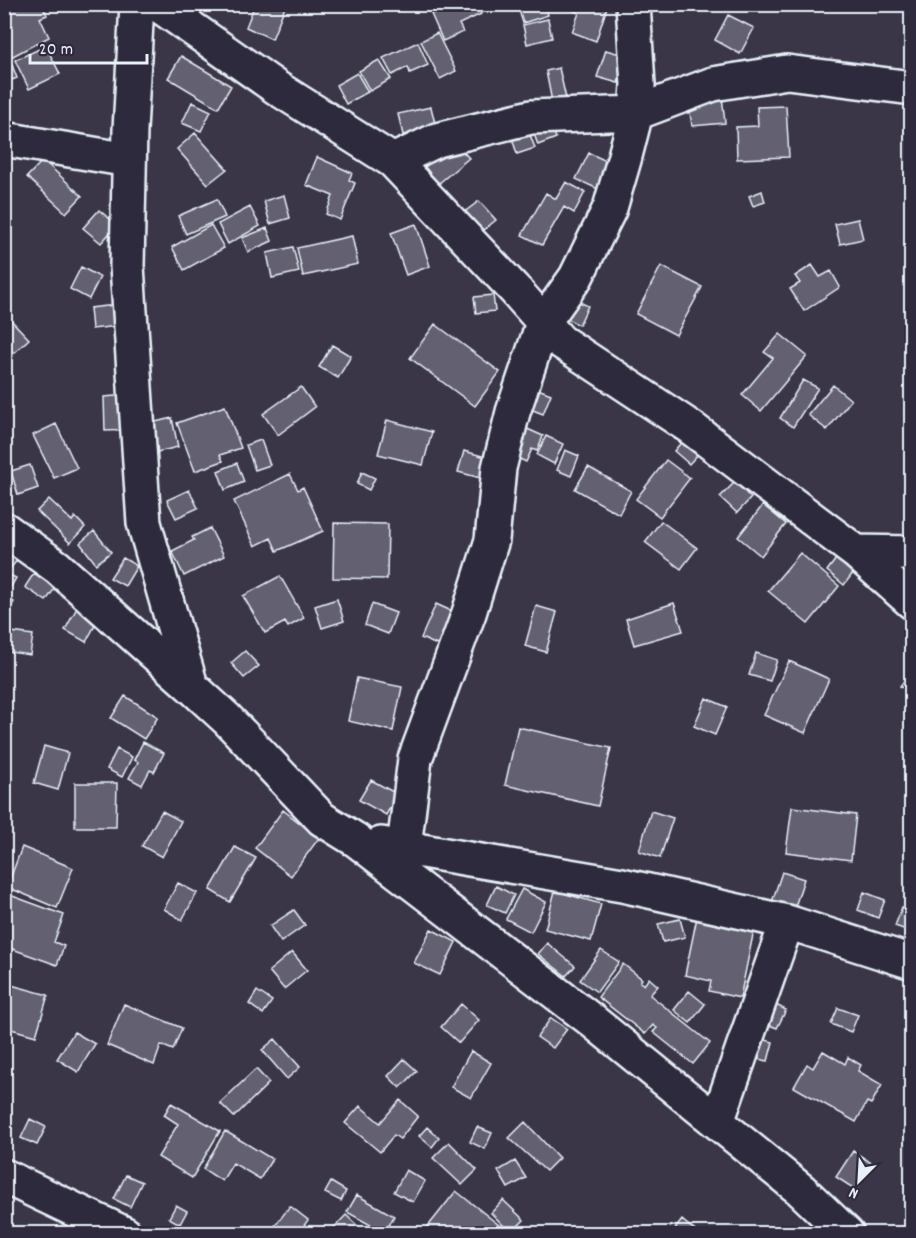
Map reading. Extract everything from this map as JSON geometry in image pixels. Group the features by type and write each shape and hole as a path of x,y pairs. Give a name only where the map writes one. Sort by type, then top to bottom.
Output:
{"street":[{"path":"137,4 129,160 127,266 144,523 191,686"},
{"path":"157,4 277,88 393,161 560,341 690,427 856,552 912,602"},
{"path":"404,847 415,759 469,613 492,540 499,468 513,412 543,323 576,277 610,208 636,113 638,85 633,4"},
{"path":"393,161 437,140 531,117 636,113 713,84 787,72 912,88"},
{"path":"4,139 129,160"},
{"path":"4,530 57,567 191,686 227,719 322,819 356,840 590,1019 801,1190 847,1233"},
{"path":"856,552 912,553"},
{"path":"356,840 622,885 787,922 912,962"},
{"path":"717,1122 787,922"},
{"path":"4,1176 125,1233"}],"building":[{"path":"4,4 42,4 47,15 40,18 49,37 11,57 4,44"},
{"path":"255,4 286,4 272,39 246,27"},
{"path":"453,4 477,4 481,14 459,24 463,32 443,41 431,14"},
{"path":"517,4 545,4 548,15 523,23"},
{"path":"574,4 608,4 596,41 572,32 579,13 572,10"},
{"path":"728,15 754,28 740,54 715,40"},
{"path":"548,19 552,38 527,44 523,25"},
{"path":"437,33 456,71 440,79 421,41"},
{"path":"418,42 428,65 410,73 408,67 392,75 383,58"},
{"path":"46,46 60,74 29,89 15,60"},
{"path":"606,50 627,56 618,83 597,77"},
{"path":"181,56 231,86 218,108 168,78"},
{"path":"9,57 17,78 4,83 4,59"},
{"path":"379,60 391,79 370,91 359,71"},
{"path":"559,68 567,103 553,107 546,71"},
{"path":"357,73 368,92 346,104 336,85"},
{"path":"722,96 725,123 692,126 688,100"},
{"path":"192,102 211,111 201,131 182,123"},
{"path":"786,106 789,157 737,159 736,127 758,126 757,107"},
{"path":"431,107 436,128 403,135 398,114"},
{"path":"551,125 556,138 538,145 533,131"},
{"path":"529,132 535,148 517,154 512,138"},
{"path":"195,133 227,169 208,184 177,149"},
{"path":"454,142 469,158 438,184 425,167"},
{"path":"589,153 613,164 600,190 576,179"},
{"path":"317,157 352,173 349,180 355,183 340,220 326,214 333,196 306,185"},
{"path":"43,160 82,196 66,213 27,177"},
{"path":"566,182 585,192 574,213 564,207 542,245 522,235 546,193 556,199"},
{"path":"762,191 765,202 753,206 749,196"},
{"path":"284,195 290,218 270,224 264,201"},
{"path":"217,199 225,217 186,234 178,216"},
{"path":"479,201 496,220 480,233 463,213"},
{"path":"250,207 260,226 228,244 218,224"},
{"path":"99,210 117,225 101,243 83,228"},
{"path":"858,219 863,239 840,244 835,224"},
{"path":"416,224 430,266 406,275 391,233"},
{"path":"211,225 224,248 184,270 172,247"},
{"path":"267,228 272,241 248,252 242,238"},
{"path":"352,236 358,264 303,276 297,248"},
{"path":"293,247 299,272 272,278 267,253"},
{"path":"812,265 820,277 831,271 840,287 804,311 790,289 800,283 795,276"},
{"path":"661,266 702,287 676,335 636,314"},
{"path":"81,267 100,277 89,299 70,289"},
{"path":"493,295 495,311 476,313 474,297"},
{"path":"572,298 588,306 579,325 563,317"},
{"path":"115,305 118,326 92,329 90,308"},
{"path":"9,318 29,339 14,353 4,344 4,322"},
{"path":"435,324 500,372 475,406 410,358"},
{"path":"780,334 807,356 761,411 742,395 773,358 764,352"},
{"path":"332,345 351,356 338,378 319,367"},
{"path":"803,380 818,388 793,427 780,418"},
{"path":"833,385 851,400 827,430 808,415"},
{"path":"530,386 551,394 543,414 523,406"},
{"path":"301,387 315,407 278,435 263,414"},
{"path":"127,395 129,430 105,431 104,397"},
{"path":"225,406 241,448 220,455 223,461 195,471 177,423"},
{"path":"172,418 178,447 153,453 147,424"},
{"path":"387,420 432,432 423,465 378,454"},
{"path":"56,424 77,468 54,478 33,435"},
{"path":"523,427 543,436 537,451 532,449 526,462 511,455"},
{"path":"546,436 563,444 554,464 537,455"},
{"path":"685,438 700,452 689,464 674,451"},
{"path":"261,440 270,465 255,470 246,445"},
{"path":"565,450 579,456 571,476 557,470"},
{"path":"464,451 493,459 488,480 458,472"},
{"path":"666,460 690,478 660,517 636,499"},
{"path":"237,463 244,482 225,490 218,471"},
{"path":"30,465 38,488 18,495 11,471"},
{"path":"588,467 631,491 619,514 575,489"},
{"path":"362,472 375,478 369,490 357,484"},
{"path":"290,474 298,490 303,487 323,531 277,551 271,538 255,546 234,501"},
{"path":"735,482 751,498 737,513 720,497"},
{"path":"189,490 198,508 176,518 167,500"},
{"path":"49,499 72,521 75,517 85,527 70,543 37,511"},
{"path":"763,505 786,524 761,556 738,537"},
{"path":"661,521 697,548 681,569 645,542"},
{"path":"334,523 388,524 387,579 333,578"},
{"path":"210,528 224,556 184,576 172,551 194,540 192,537"},
{"path":"94,531 111,552 96,564 80,543"},
{"path":"4,548 19,558 9,570 4,567"},
{"path":"800,553 839,586 808,624 768,591"},
{"path":"839,555 856,569 844,585 827,571"},
{"path":"123,558 137,566 125,586 110,578"},
{"path":"4,572 16,578 5,597 14,602 4,618"},
{"path":"34,573 55,588 46,601 25,587"},
{"path":"280,576 304,618 288,627 285,622 265,633 243,596"},
{"path":"337,599 344,621 322,628 315,606"},
{"path":"674,603 683,631 634,645 626,619"},
{"path":"79,604 100,616 86,642 65,630"},
{"path":"372,604 396,613 388,634 365,625"},
{"path":"436,604 458,614 444,648 421,638"},
{"path":"536,606 557,612 546,652 525,646"},
{"path":"4,631 33,635 30,655 4,651"},
{"path":"245,651 259,666 244,678 231,663"},
{"path":"756,653 777,660 770,681 749,675"},
{"path":"789,661 829,679 805,733 764,715"},
{"path":"912,670 912,694 900,686"},
{"path":"357,678 402,687 393,731 348,721"},
{"path":"125,696 158,717 144,739 111,718"},
{"path":"706,698 727,707 715,735 694,726"},
{"path":"518,727 611,748 598,806 505,785"},
{"path":"143,742 164,753 154,772 150,770 142,785 129,778 138,762 134,760"},
{"path":"44,746 68,753 58,790 34,783"},
{"path":"117,749 132,757 122,777 107,769"},
{"path":"371,780 397,794 386,815 359,800"},
{"path":"75,783 117,783 116,827 75,827"},
{"path":"792,807 856,815 851,860 786,852"},
{"path":"283,810 319,838 291,876 255,848"},
{"path":"162,811 181,821 162,857 142,846"},
{"path":"651,811 673,818 660,858 639,851"},
{"path":"22,847 73,868 57,908 7,887"},
{"path":"235,847 256,858 230,902 210,890"},
{"path":"782,872 804,879 792,916 770,908"},
{"path":"178,883 197,893 182,920 164,909"},
{"path":"496,886 514,895 505,913 487,905"},
{"path":"522,889 546,902 531,932 506,919"},
{"path":"555,891 601,904 591,941 545,929"},
{"path":"864,892 885,900 878,918 858,910"},
{"path":"7,894 64,915 54,942 64,946 57,965 4,946 4,900"},
{"path":"902,907 912,911 912,932 895,926"},
{"path":"294,910 305,925 281,942 270,926"},
{"path":"697,917 754,930 740,998 709,991 711,981 685,975"},
{"path":"680,919 685,937 663,942 658,924"},
{"path":"431,929 456,942 440,975 414,963"},
{"path":"547,943 575,966 566,976 538,954"},
{"path":"601,950 619,962 597,992 580,980"},
{"path":"292,952 307,970 284,989 269,971"},
{"path":"623,964 642,979 640,982 644,985 649,978 658,986 650,995 710,1043 693,1064 653,1032 657,1028 653,1025 645,1034 598,997"},
{"path":"4,983 48,995 36,1036 4,1027"},
{"path":"257,991 272,1001 263,1014 249,1004"},
{"path":"689,991 705,1004 690,1023 674,1010"},
{"path":"124,1004 182,1028 173,1050 161,1045 154,1065 107,1045"},
{"path":"461,1004 479,1020 459,1043 441,1027"},
{"path":"774,1004 786,1010 777,1028 764,1023"},
{"path":"838,1008 858,1015 851,1032 831,1024"},
{"path":"551,1018 567,1029 553,1048 537,1037"},
{"path":"74,1032 95,1044 78,1072 57,1059"},
{"path":"754,1037 773,1042 768,1061 749,1057"},
{"path":"275,1039 300,1067 287,1079 262,1050"},
{"path":"471,1051 491,1063 471,1098 451,1087"},
{"path":"823,1051 845,1064 848,1057 861,1065 858,1071 882,1085 871,1104 867,1102 856,1122 794,1087 807,1064 813,1068"},
{"path":"404,1059 417,1071 400,1088 388,1076"},
{"path":"256,1069 269,1083 234,1117 220,1103"},
{"path":"400,1100 418,1116 400,1139 394,1135 380,1152 345,1123 360,1106 380,1123"},
{"path":"171,1103 220,1131 192,1178 158,1157 178,1124 164,1115"},
{"path":"30,1119 46,1127 37,1145 21,1138"},
{"path":"525,1122 559,1158 546,1171 509,1138"},
{"path":"427,1127 439,1138 432,1147 419,1136"},
{"path":"477,1127 492,1133 485,1149 470,1142"},
{"path":"225,1131 272,1159 260,1179 233,1163 222,1181 203,1169"},
{"path":"449,1142 477,1170 462,1185 433,1158"},
{"path":"853,1151 873,1164 856,1190 836,1177"},
{"path":"515,1161 526,1178 508,1188 498,1171"},
{"path":"406,1170 425,1181 413,1202 394,1192"},
{"path":"126,1175 142,1182 130,1207 114,1199"},
{"path":"331,1182 346,1191 341,1201 325,1193"},
{"path":"456,1191 509,1233 422,1234"},
{"path":"357,1195 394,1216 385,1233 347,1212"},
{"path":"503,1200 524,1220 511,1233 491,1213"},
{"path":"176,1205 187,1211 180,1224 169,1218"},
{"path":"290,1206 308,1220 298,1234 283,1234 274,1227"},
{"path":"346,1215 362,1230 359,1234 328,1234"},
{"path":"682,1220 699,1234 671,1234"}]}
